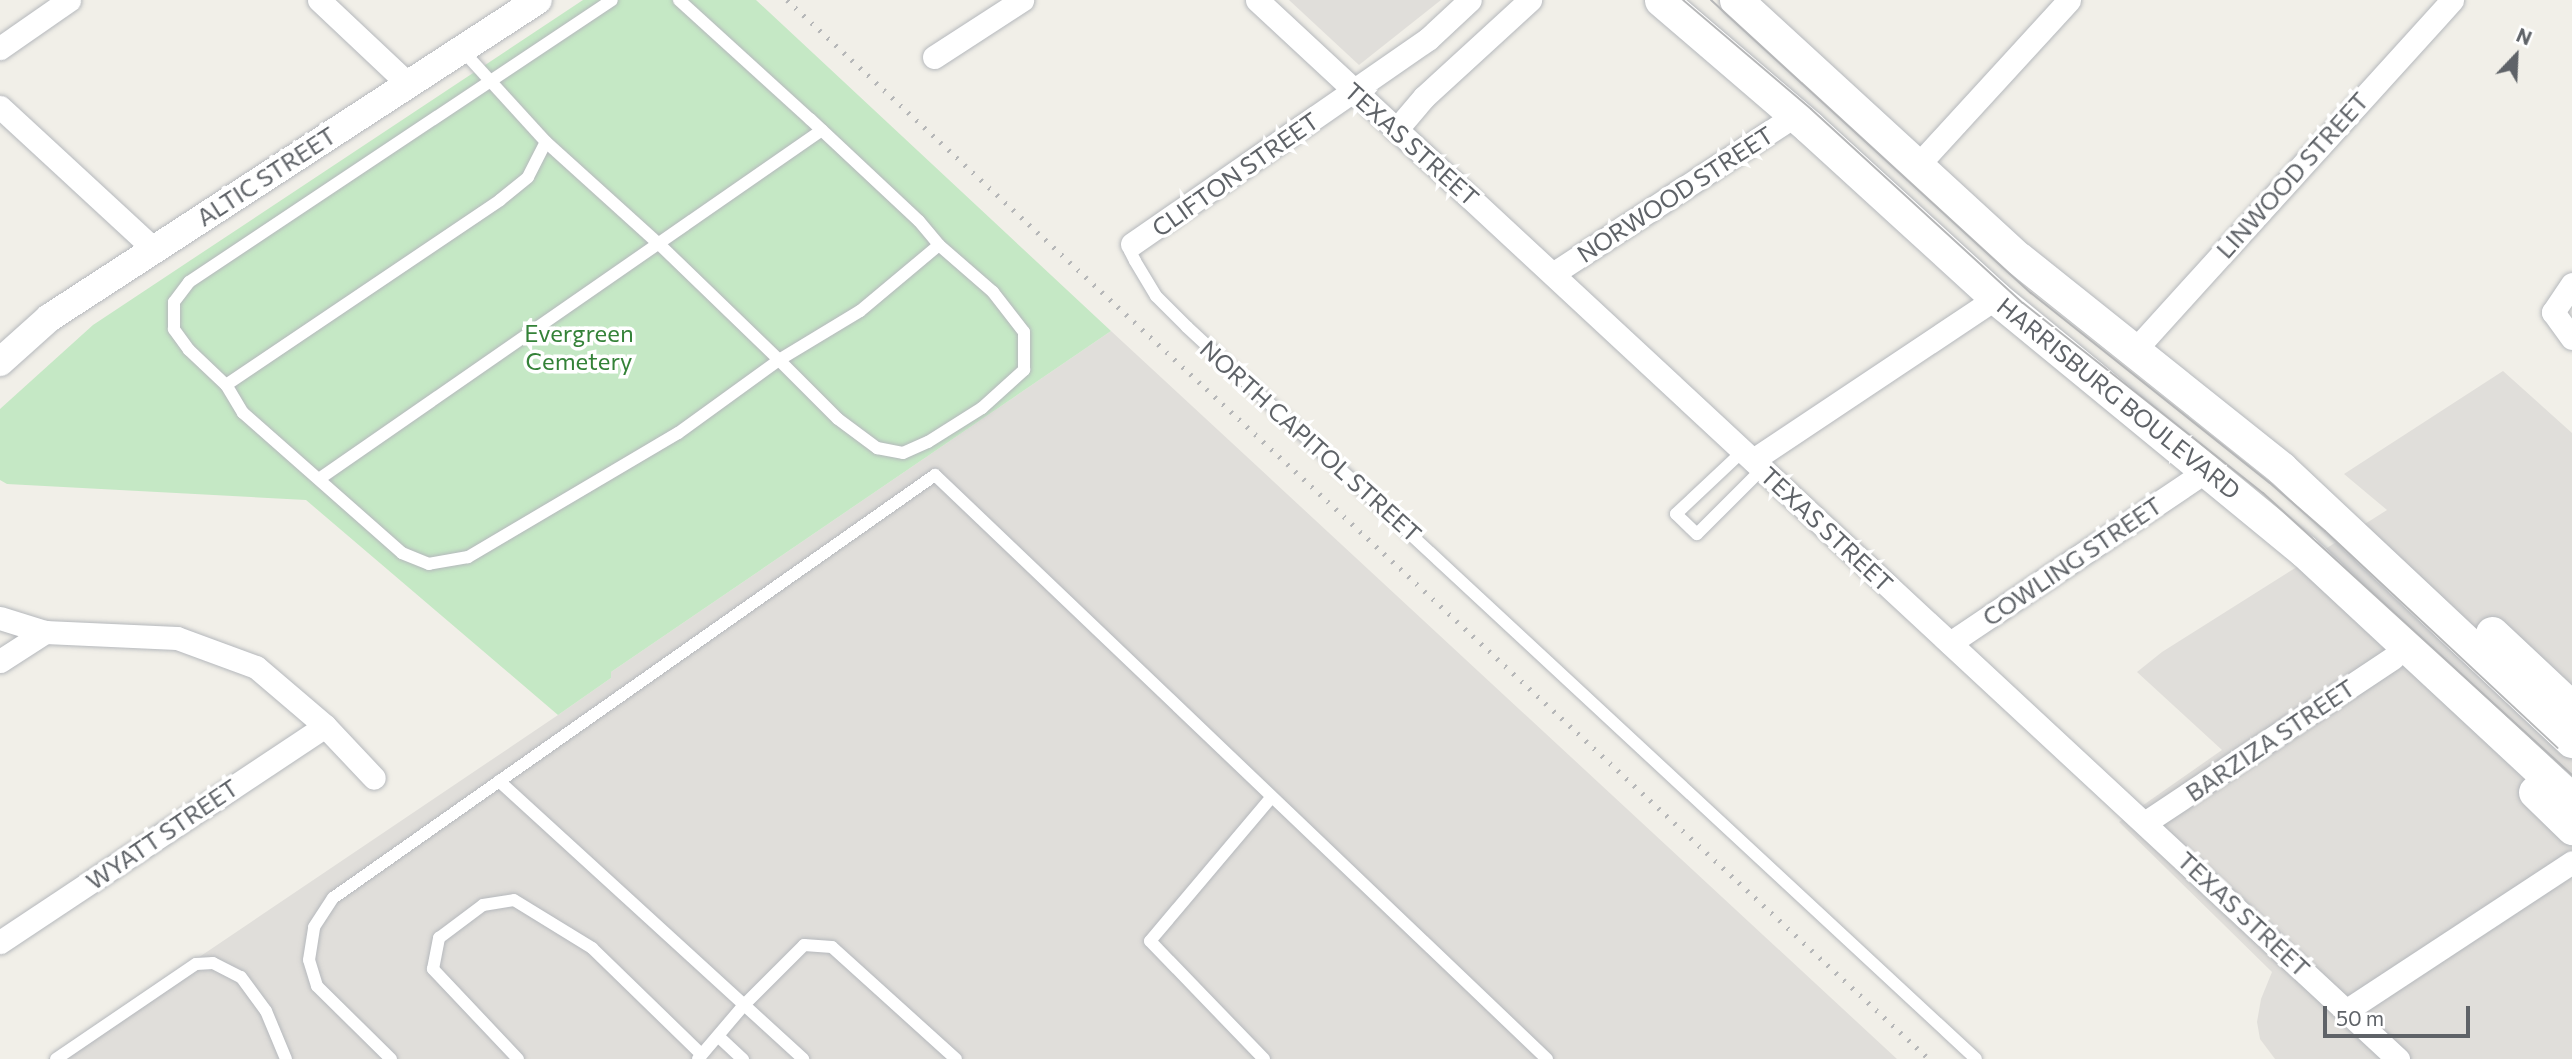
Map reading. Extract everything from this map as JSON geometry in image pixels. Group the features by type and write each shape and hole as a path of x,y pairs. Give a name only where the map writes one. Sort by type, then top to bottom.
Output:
{"main road":[{"name":"HARRISBURG BOULEVARD","path":"1661,0 1795,115 1996,298 2304,551 2572,800"},
{"name":"HARRISBURG BOULEVARD","path":"1735,0 2018,258 2281,468 2572,740"},
{"path":"1996,298 2193,480 2393,658 2572,828"},
{"path":"2133,352 2207,396 2300,460 2368,518 2572,708"}],"street":[{"path":"0,48 69,0"},
{"path":"319,0 408,84"},
{"name":"ALTIC STREET","path":"0,362 50,318 153,248 538,0"},
{"path":"934,57 1022,0"},
{"name":"TEXAS STREET","path":"1256,0 1554,273 2398,1059"},
{"name":"CLIFTON STREET","path":"1132,244 1428,39 1470,0"},
{"path":"1396,130 1424,97 1530,0"},
{"path":"1917,166 2069,0"},
{"name":"LINWOOD STREET","path":"2133,352 2452,0"},
{"path":"0,107 153,248"},
{"name":"NORWOOD STREET","path":"1554,273 1795,115"},
{"path":"2566,293 2553,312 2572,338"},
{"path":"1753,460 1996,298"},
{"name":"COWLING STREET","path":"1950,643 2193,480"},
{"path":"0,618 46,632 177,638 256,667 325,726 374,778"},
{"path":"0,661 46,632"},
{"name":"BARZIZA STREET","path":"2146,822 2393,658"},
{"name":"WYATT STREET","path":"0,942 325,726"},
{"path":"2347,1010 2572,862"}],"lane":[{"path":"612,0 189,282 174,302 174,329 189,350 226,385 243,413 402,553 429,564 468,557 678,433 779,360 859,310 939,245"},
{"path":"461,50 546,142 659,244 838,419 877,448 903,453 928,442 982,408 1024,370 1024,332 993,292 939,245 919,221 678,0"},
{"path":"319,479 822,131"},
{"path":"226,385 500,200 528,177 546,142"},
{"name":"NORTH CAPITOL STREET","path":"1132,244 1130,251 1156,296 1179,319 1976,1059"},
{"path":"1753,460 1697,534 1676,514 1753,460"},
{"path":"391,1059 317,986 309,960 314,928 333,898 935,475 1547,1059"},
{"path":"499,781 803,1059"},
{"path":"1264,1059 1150,941 1271,798"},
{"path":"518,1059 433,969 439,938 483,905 514,900 592,948 700,1057 744,1005 804,945 832,947 956,1059"},
{"path":"56,1059 196,964 213,963 241,977 266,1011 286,1059"},
{"path":"719,1037 743,1059"}],"shaded area":[{"path":"1289,0 1441,0 1359,65"},
{"path":"1111,331 1897,1059 48,1059 558,715 611,678 611,672"},
{"path":"2503,371 2572,433 2572,1059 2275,1059 2260,1039 2257,1022 2261,999 2272,972 2119,822 2222,750 2137,672 2162,652 2387,510 2344,474"}],"green space":[{"name":"Evergreen Cemetery","path":"583,0 756,0 1111,331 611,672 611,678 558,715 306,500 7,484 0,480 0,409 93,325"}],"tram line":[{"path":"1683,0 1811,109 2023,303 2263,493 2572,775"},
{"path":"1711,0 2031,293 2270,483 2325,531 2558,748"}],"railway":[{"path":"787,0 1929,1059"}]}
